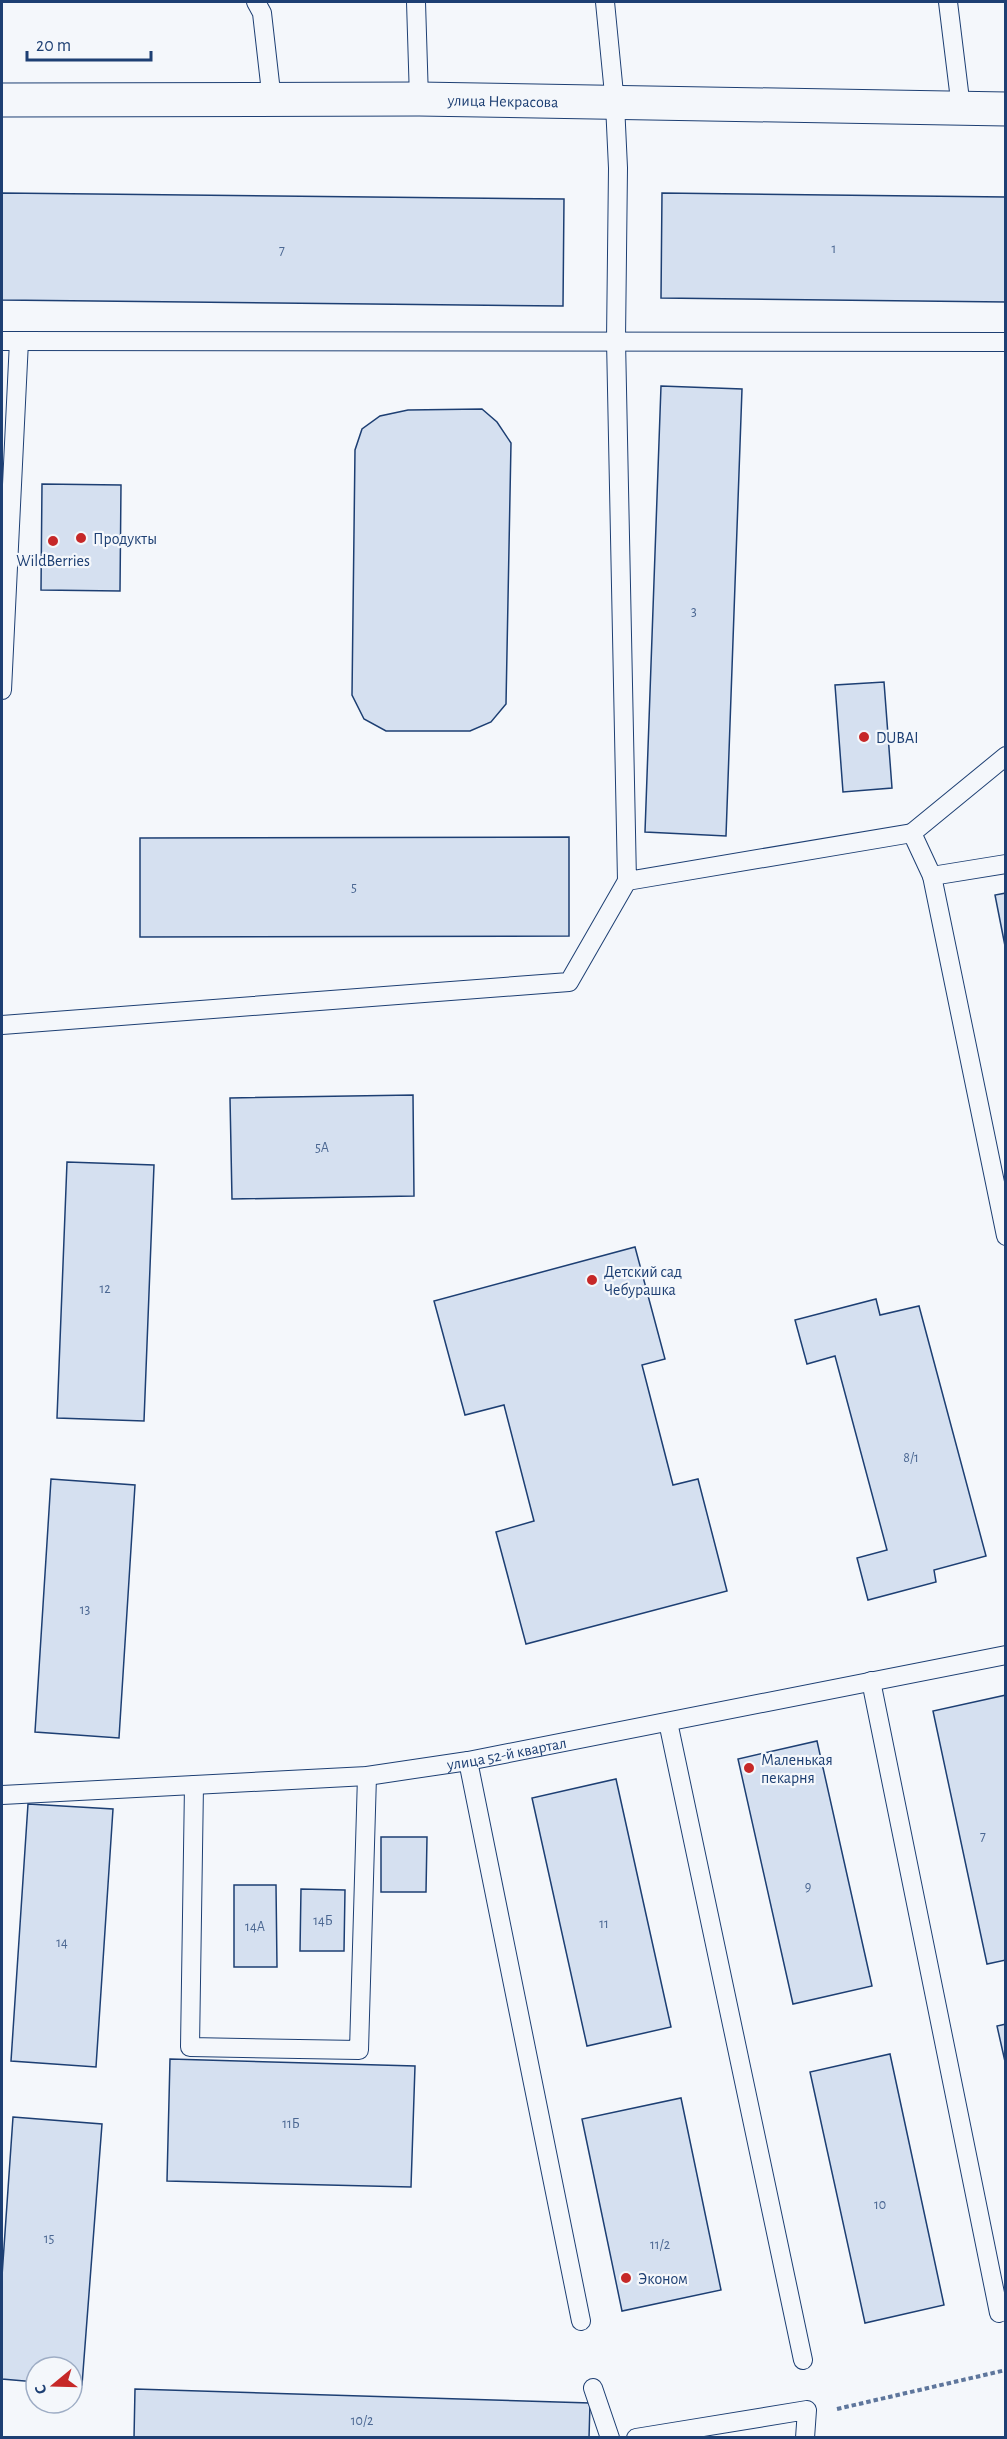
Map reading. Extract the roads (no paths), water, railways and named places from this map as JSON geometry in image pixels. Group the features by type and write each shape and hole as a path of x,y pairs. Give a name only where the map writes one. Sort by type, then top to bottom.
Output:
{"street":[{"name":"улица Некрасова","path":"2,100 418,99 1005,109"}],"lane":[{"path":"256,2 262,13 272,101"},
{"path":"416,2 418,99"},
{"path":"2,1025 569,982 627,880 616,340 618,168 615,104 605,2"},
{"path":"948,2 961,108"},
{"path":"2,690 10,341 1005,342"},
{"path":"627,880 912,833 1005,756"},
{"path":"912,833 932,876 1005,1236"},
{"path":"932,876 1005,864"},
{"name":"улица 52-й квартал","path":"2,1795 368,1776 468,1761 1005,1654"},
{"path":"872,1681 999,2313"},
{"path":"668,1722 803,2360"},
{"path":"468,1761 581,2321"},
{"path":"194,1785 190,2047 359,2050 368,1776"},
{"path":"593,2388 610,2438"},
{"path":"636,2438 807,2410 805,2438"}],"place":[{"name":"Продукты","path":"81,538"},
{"name":"WildBerries","path":"53,541"},
{"name":"DUBAI","path":"864,737"},
{"name":"Детский сад Чебурашка","path":"592,1280"},
{"name":"Маленькая пекарня","path":"749,1768"},
{"name":"Эконом","path":"626,2278"}]}
